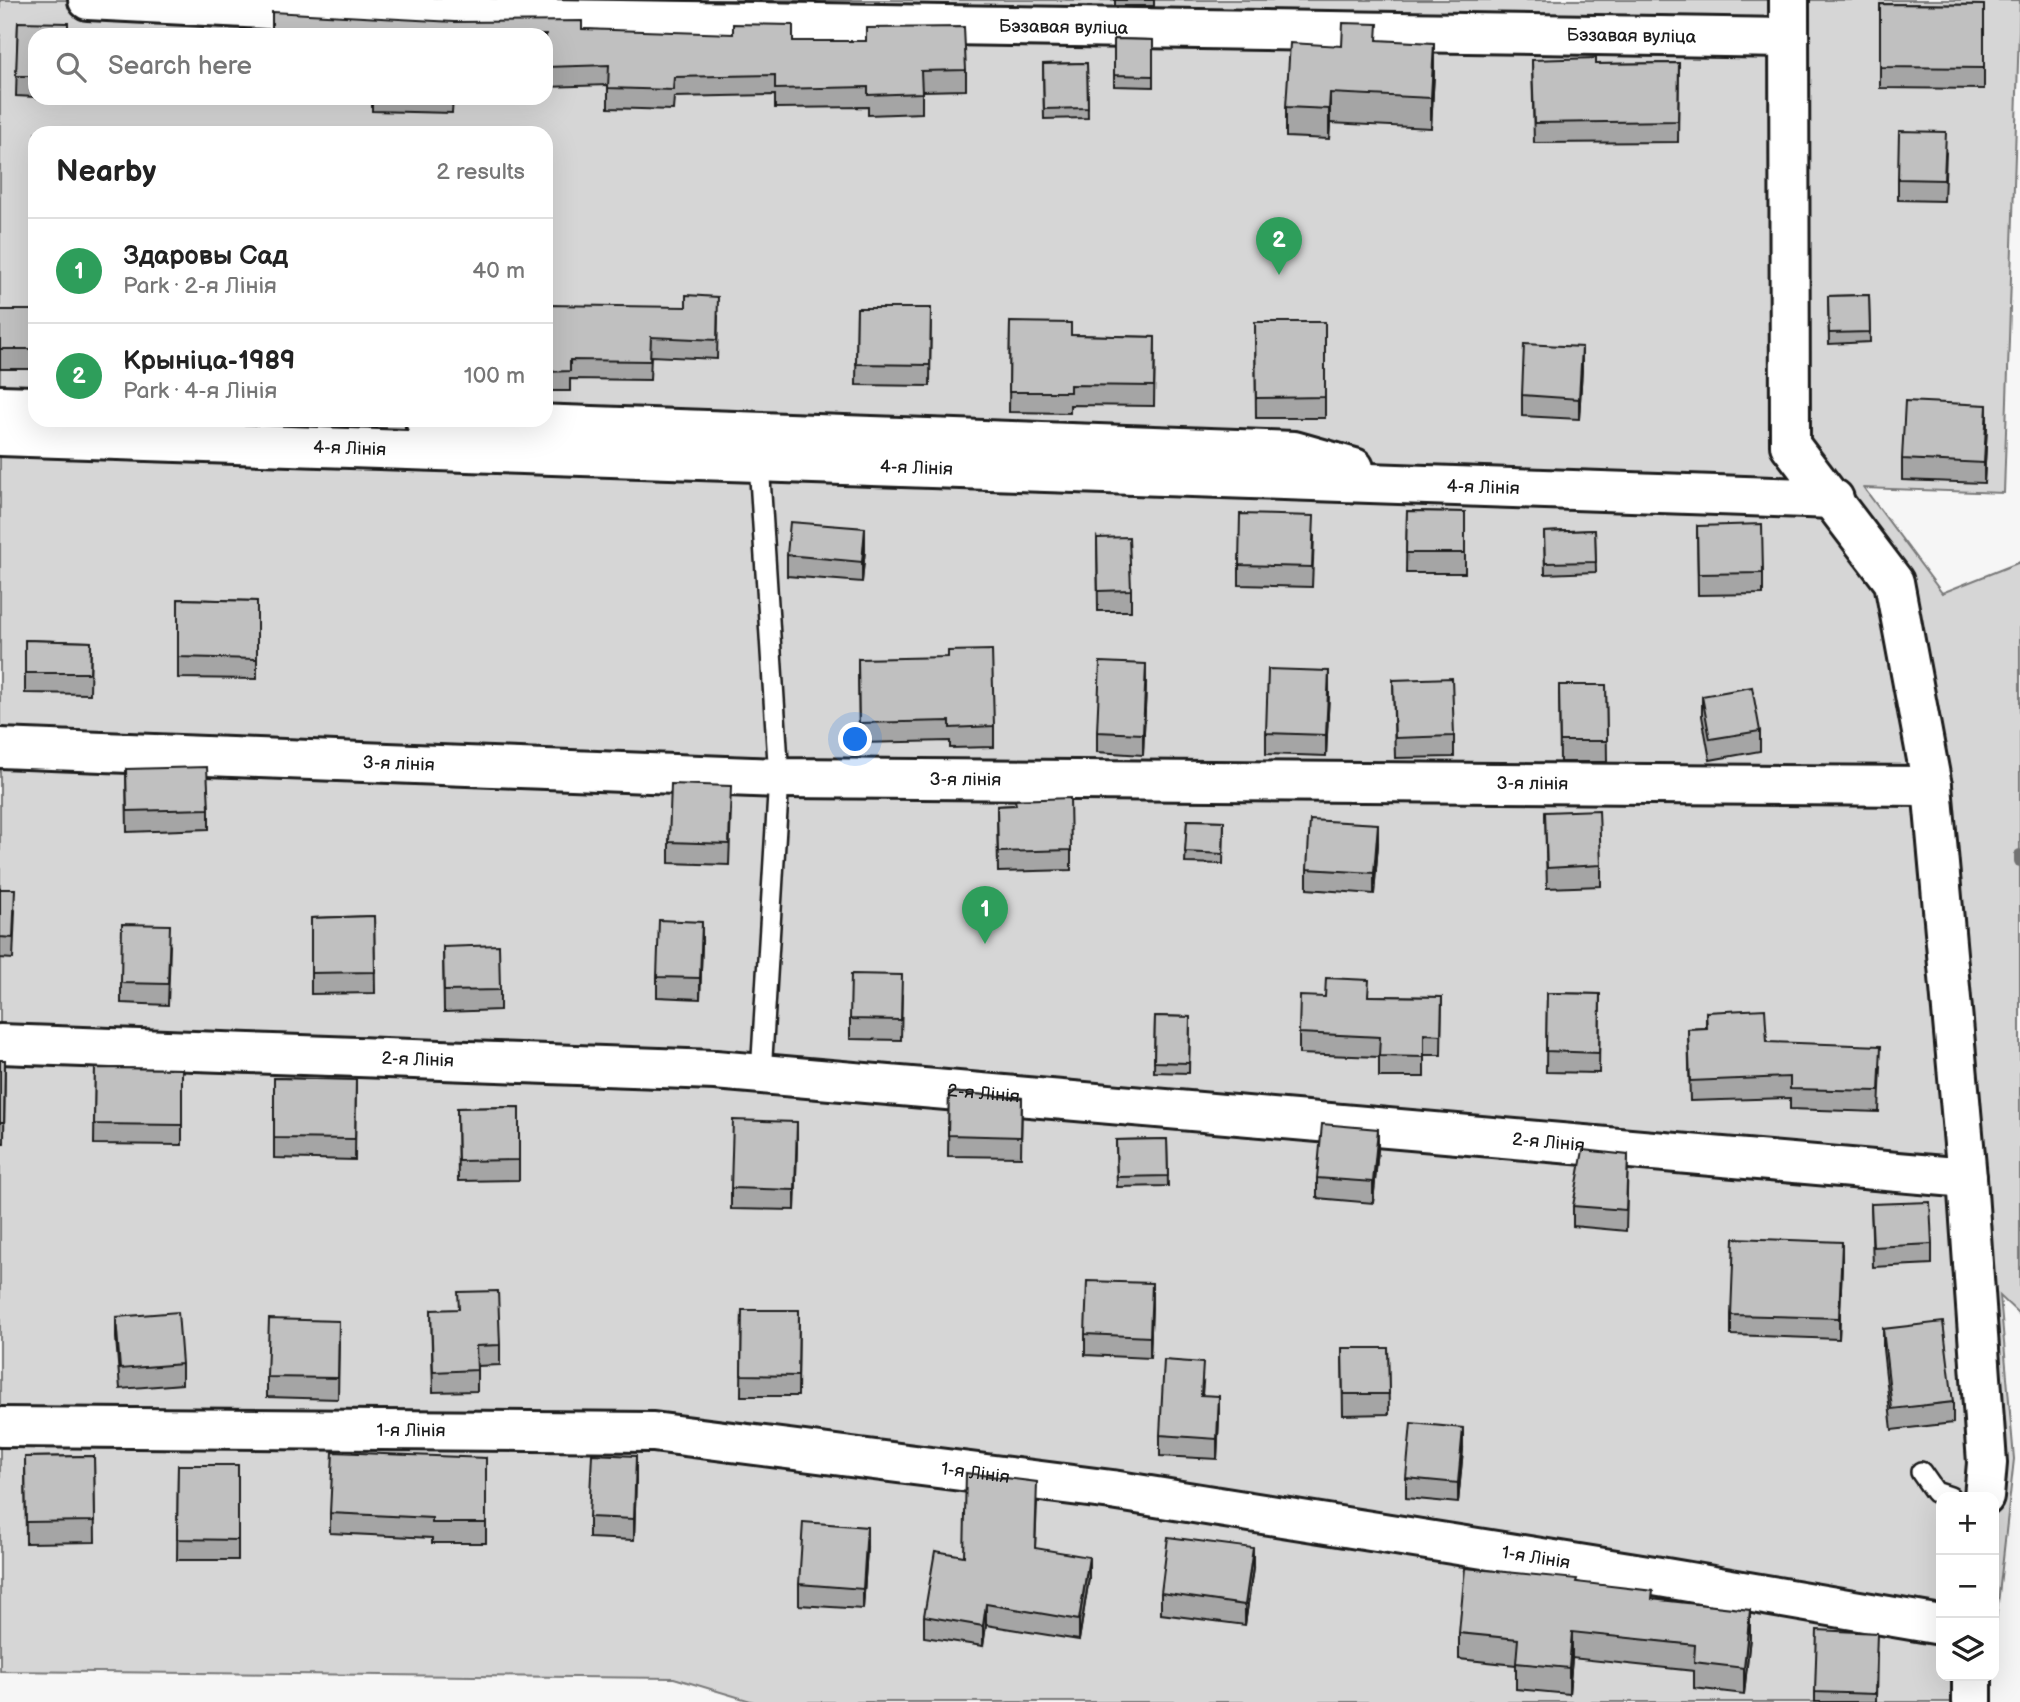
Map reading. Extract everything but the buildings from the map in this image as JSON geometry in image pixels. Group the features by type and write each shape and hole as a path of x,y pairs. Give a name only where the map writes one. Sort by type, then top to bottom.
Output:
{"street":[{"name":"Бэзавая вуліца","path":"88,0 425,17 1788,38"},
{"path":"1789,0 1790,444 1894,582 1932,786 1967,1178 1987,1463 1984,1492"},
{"path":"0,405 28,406"},
{"path":"553,425 1294,451 1417,485"},
{"name":"4-я Лінія","path":"0,436 1834,499"},
{"name":"3-я лінія","path":"0,748 779,778 1932,786"},
{"name":"2-я Лінія","path":"0,1044 715,1069 1967,1178"},
{"name":"1-я Лінія","path":"0,1427 653,1432 1112,1490 1641,1574 1936,1625"},
{"path":"1972,1681 1972,1702"}],"lane":[{"path":"759,462 779,778 761,1074"},
{"path":"1920,1472 1936,1492"}],"shaded area":[{"path":"0,0 2020,0 2004,493 1864,488 1942,593 2020,562 2020,1315 2000,1296 2014,1459 1999,1595 1999,1492 1936,1492 1936,1681 1990,1681 1990,1702 754,1702 674,1678 0,1671"}],"waterway":[{"path":"2020,855 2020,861"}],"place":[{"name":"Крыніца-1989","path":"1279,275"},
{"name":"Здаровы Сад","path":"985,944"}]}
